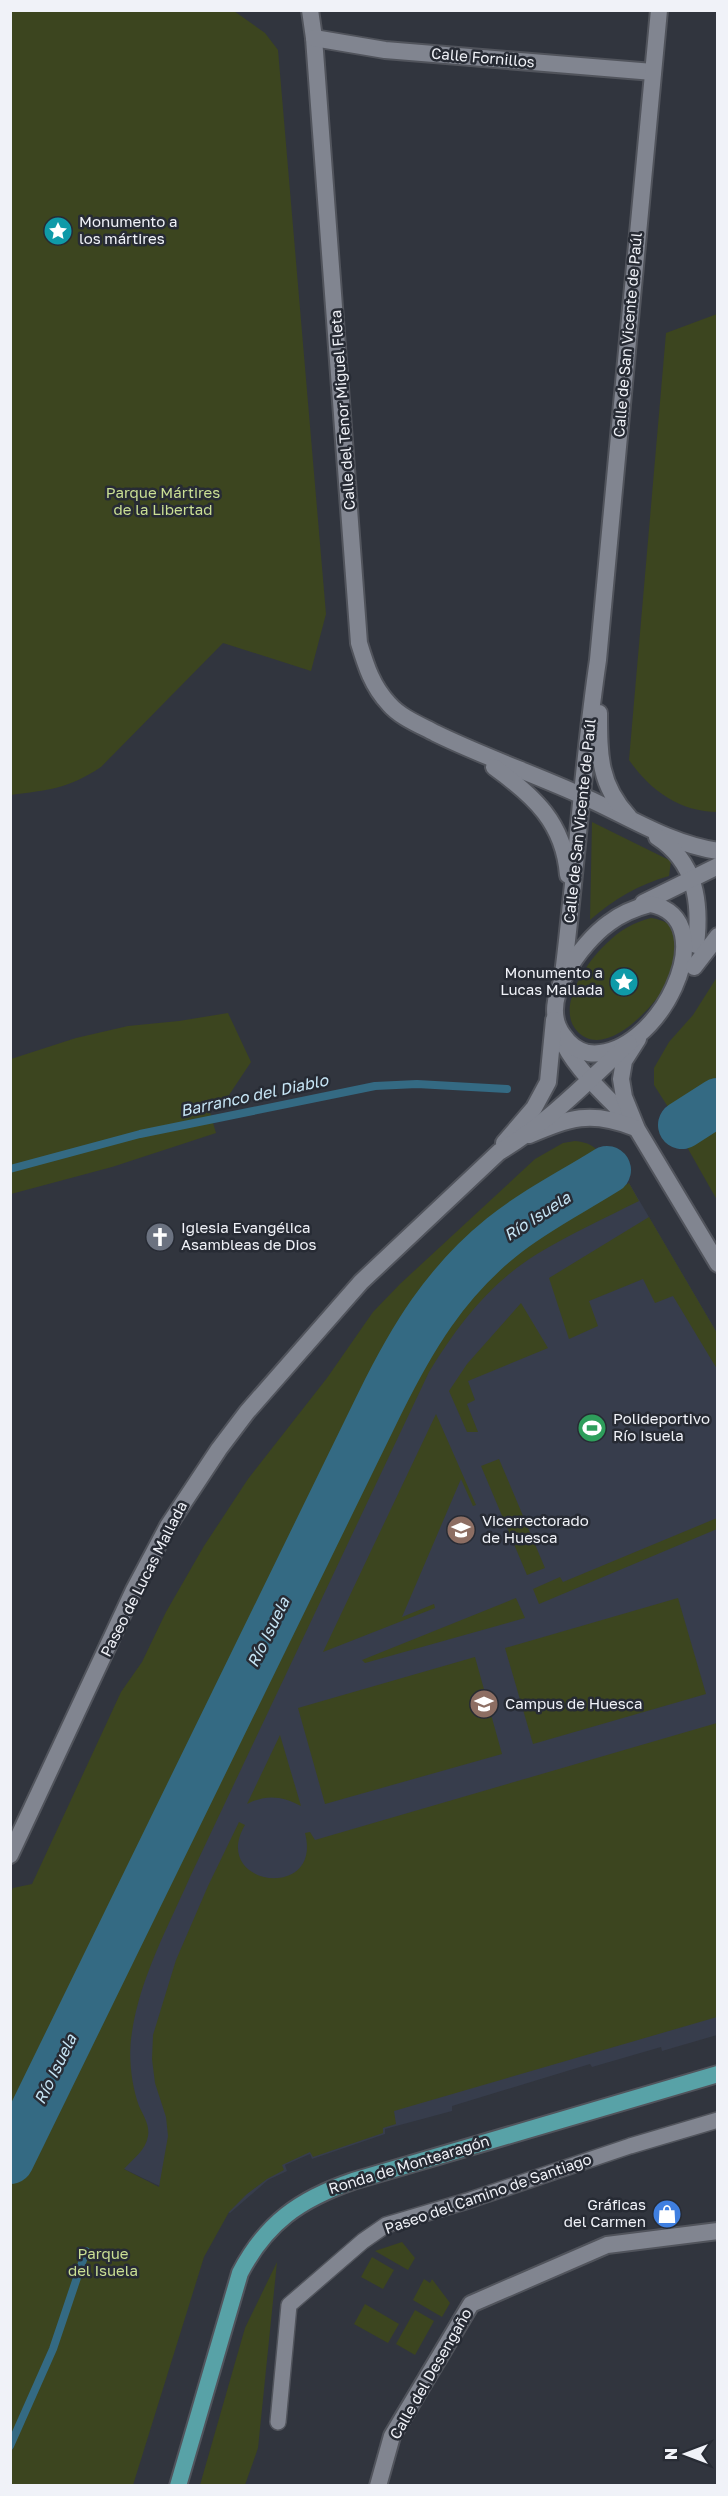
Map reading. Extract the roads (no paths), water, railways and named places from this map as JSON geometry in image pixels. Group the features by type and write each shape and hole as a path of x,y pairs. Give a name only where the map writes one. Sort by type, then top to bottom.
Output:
{"main road":[{"name":"Ronda de Montearagón","path":"178,2486 240,2273 257,2245 291,2210 320,2193 353,2181 717,2074"}],"street":[{"name":"Calle del Tenor Miguel Fleta","path":"310,10 314,38 359,643 370,679 390,705 417,724 474,753 580,794 637,824 694,847 717,851"},
{"name":"Calle de San Vicente de Paúl","path":"562,983 571,912 580,794 598,660 659,10"},
{"name":"Calle Fornillos","path":"314,38 385,50 653,72"},
{"name":"Calle de San Vicente de Paúl","path":"598,660 600,765 617,804 637,824 672,849 688,868 698,907 696,945"},
{"name":"Calle del Tenor Miguel Fleta","path":"474,753 534,798 549,817 560,838 568,869 571,912"},
{"path":"637,1129 564,1046 554,1013 562,983 576,956 596,933 620,915 717,866"},
{"path":"635,908 650,904 667,906 681,915 692,928 696,945 688,975"},
{"path":"717,936 688,975 674,1002 636,1039 624,1061 621,1079 624,1097 637,1129 717,1264"},
{"name":"Paseo de Lucas Mallada","path":"499,1152 506,1140 534,1108 548,1082 554,1013"},
{"path":"558,1029 569,1043 583,1052 600,1054 636,1039"},
{"name":"Paseo de Lucas Mallada","path":"10,1855 134,1590 168,1526 246,1412 361,1282 499,1152 523,1138 636,1039"},
{"path":"523,1138 561,1122 584,1117 610,1118 637,1129"},
{"name":"Paseo del Camino de Santiago","path":"278,2422 289,2305 363,2241 386,2225 717,2120"},
{"name":"Calle del Desengaño","path":"378,2486 392,2436 471,2304 607,2245 717,2231"}],"waterway":[{"name":"Barranco del Diablo","path":"10,1169 140,1134 375,1086 417,1084 507,1089"},
{"name":"Río Isuela","path":"682,1125 718,1102"},
{"name":"Río Isuela","path":"10,2160 380,1403 418,1334 463,1273 502,1237 540,1210 607,1170"},
{"path":"10,2446 53,2349 86,2251"}],"place":[{"name":"Monumento a los mártires","path":"58,231"},
{"name":"Monumento a Lucas Mallada","path":"624,982"},
{"name":"Iglesia Evangélica Asambleas de Dios","path":"160,1237"},
{"name":"Polideportivo Río Isuela","path":"592,1428"},
{"name":"Vicerrectorado de Huesca","path":"461,1530"},
{"name":"Campus de Huesca","path":"484,1704"},
{"name":"Gráficas del Carmen","path":"667,2214"}],"park label":[{"name":"Parque Mártires de la Libertad","path":"163,502"},
{"name":"Parque del Isuela","path":"103,2262"}]}
